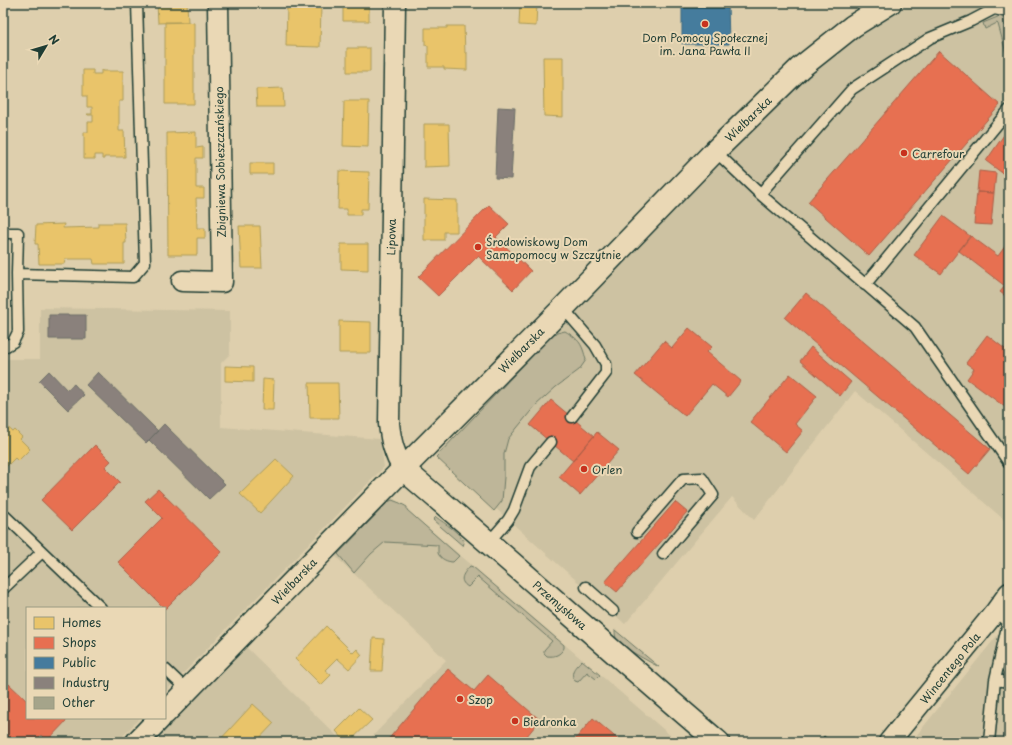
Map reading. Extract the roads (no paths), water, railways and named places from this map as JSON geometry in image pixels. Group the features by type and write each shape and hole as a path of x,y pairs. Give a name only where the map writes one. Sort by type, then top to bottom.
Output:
{"main road":[{"name":"Wielbarska","path":"166,712 403,468 563,308 715,151 800,68 853,26 890,3"},
{"name":"Przemysłowa","path":"403,468 718,742"},
{"path":"137,742 159,719"}],"street":[{"name":"Zbigniewa Sobieszczańskiego","path":"182,281 222,282 218,3"},
{"name":"Lipowa","path":"395,3 389,424 391,441 397,458 403,468"},
{"name":"Wincentego Pola","path":"889,742 1004,619 1009,594"}],"lane":[{"path":"17,274 133,277 145,262 137,3"},
{"path":"1008,3 1009,7"},
{"path":"760,194 852,90 930,38 971,21 994,9 1009,12"},
{"path":"865,285 1009,110"},
{"path":"715,151 760,194 914,327 1009,463"},
{"path":"3,232 18,232 18,332 13,342 3,348"},
{"path":"563,308 595,345 606,364 606,373 572,417"},
{"path":"489,542 508,520 514,510 530,467 551,442"},
{"path":"638,532 683,478 702,478 713,495 663,554"},
{"path":"3,514 100,607"},
{"path":"3,589 42,552"},
{"path":"586,587 613,611"},
{"path":"988,742 1004,619"},
{"path":"166,670 187,690"},
{"path":"995,680 1009,682"}],"place":[{"name":"Dom Pomocy Społecznej im. Jana Pawła II","path":"705,24"},
{"name":"Carrefour","path":"904,153"},
{"name":"Środowiskowy Dom Samopomocy w Szczytnie","path":"478,247"},
{"name":"Orlen","path":"584,469"},
{"name":"Szop","path":"460,699"},
{"name":"Biedronka","path":"515,721"}]}
